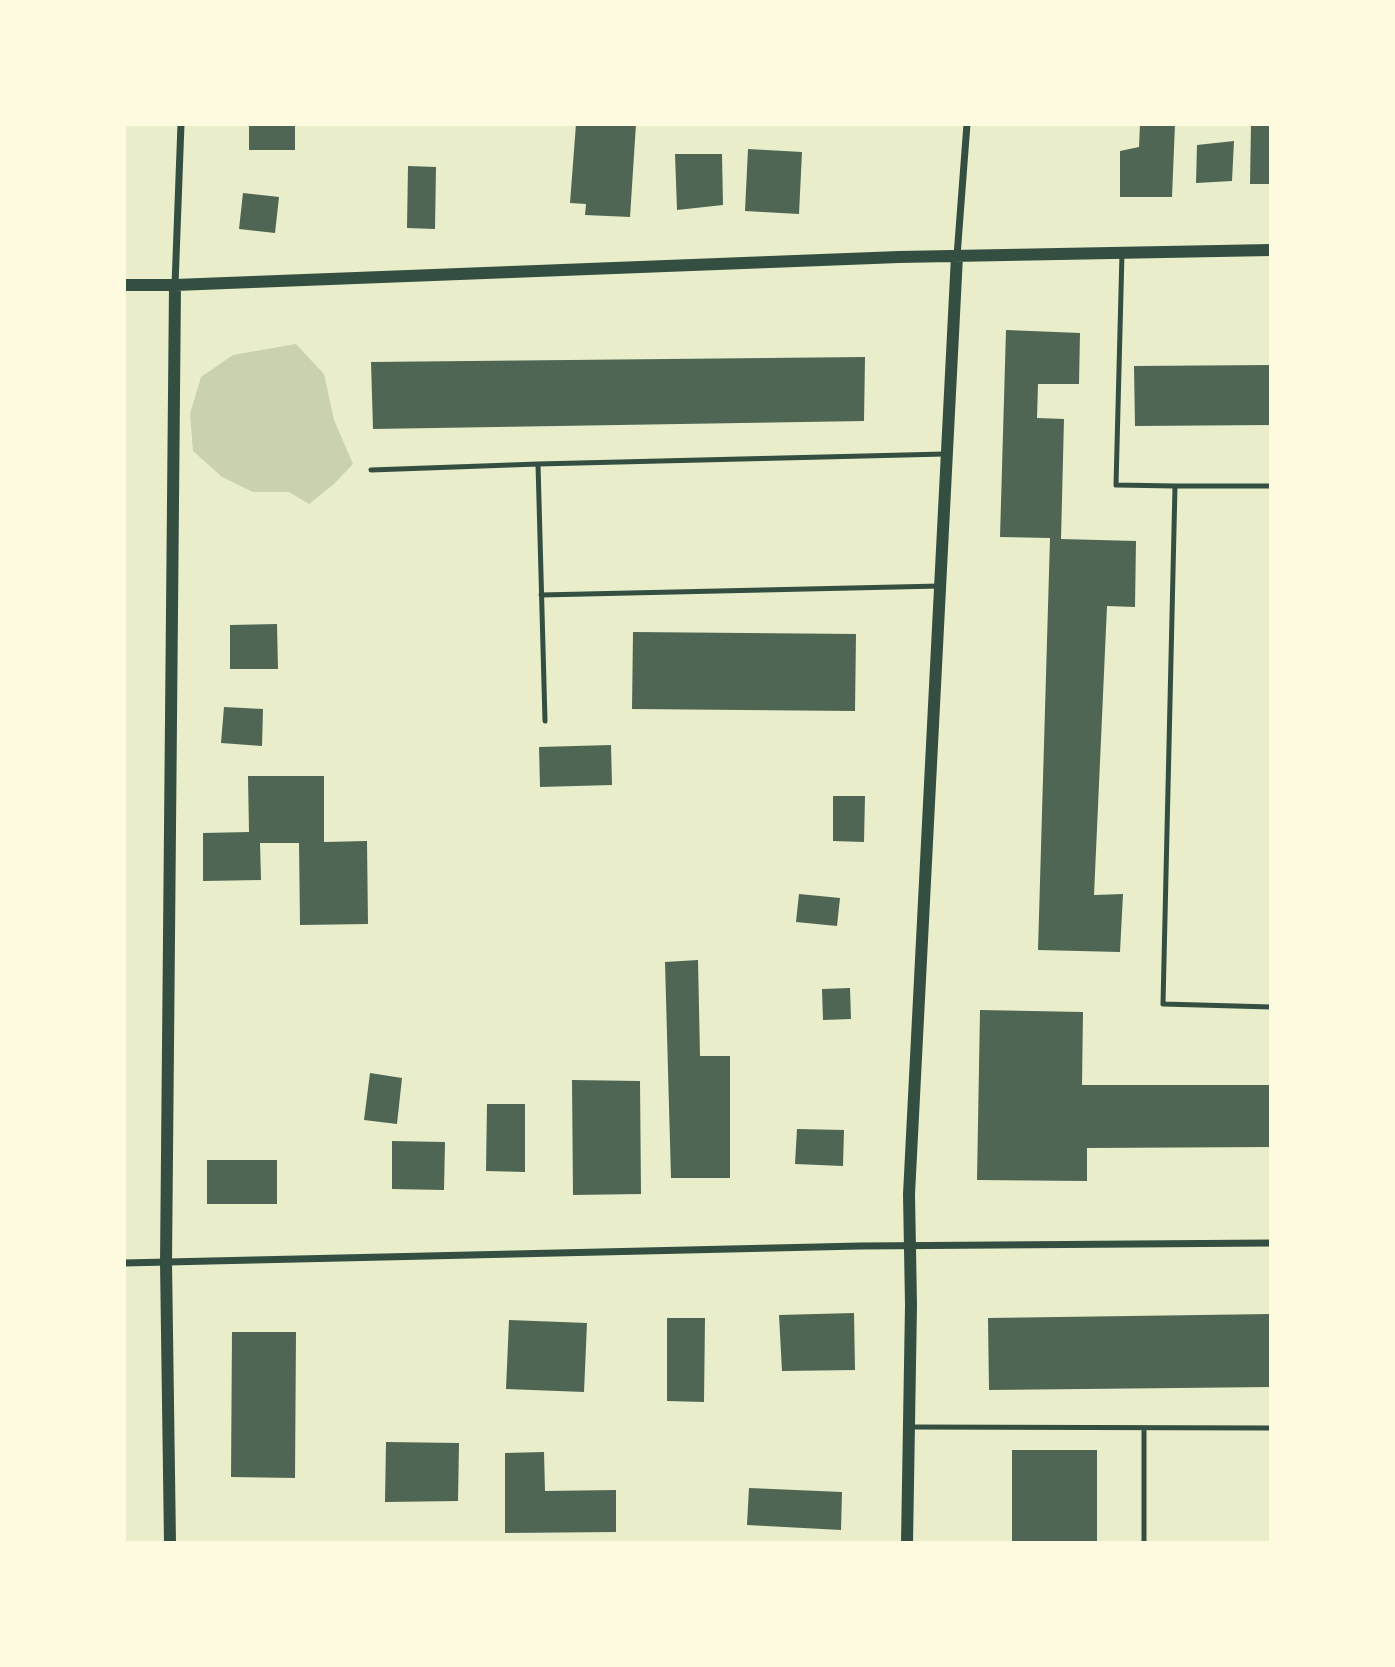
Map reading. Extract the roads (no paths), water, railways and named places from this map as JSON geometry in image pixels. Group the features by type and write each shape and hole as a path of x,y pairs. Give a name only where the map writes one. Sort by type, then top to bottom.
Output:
{"street":[{"path":"170,1543 166,1262 176,285 181,124"},
{"path":"907,1543 909,1194 957,256 967,124"},
{"path":"124,285 957,256 1271,250"},
{"path":"124,1262 910,1246 1271,1243"}],"lane":[{"path":"1122,253 1116,485 1271,486"},
{"path":"371,470 947,454"},
{"path":"538,464 544,720"},
{"path":"1175,486 1163,1004 1271,1007"},
{"path":"541,595 940,586"},
{"path":"909,1427 1271,1428"},
{"path":"1144,1428 1144,1543"}]}
